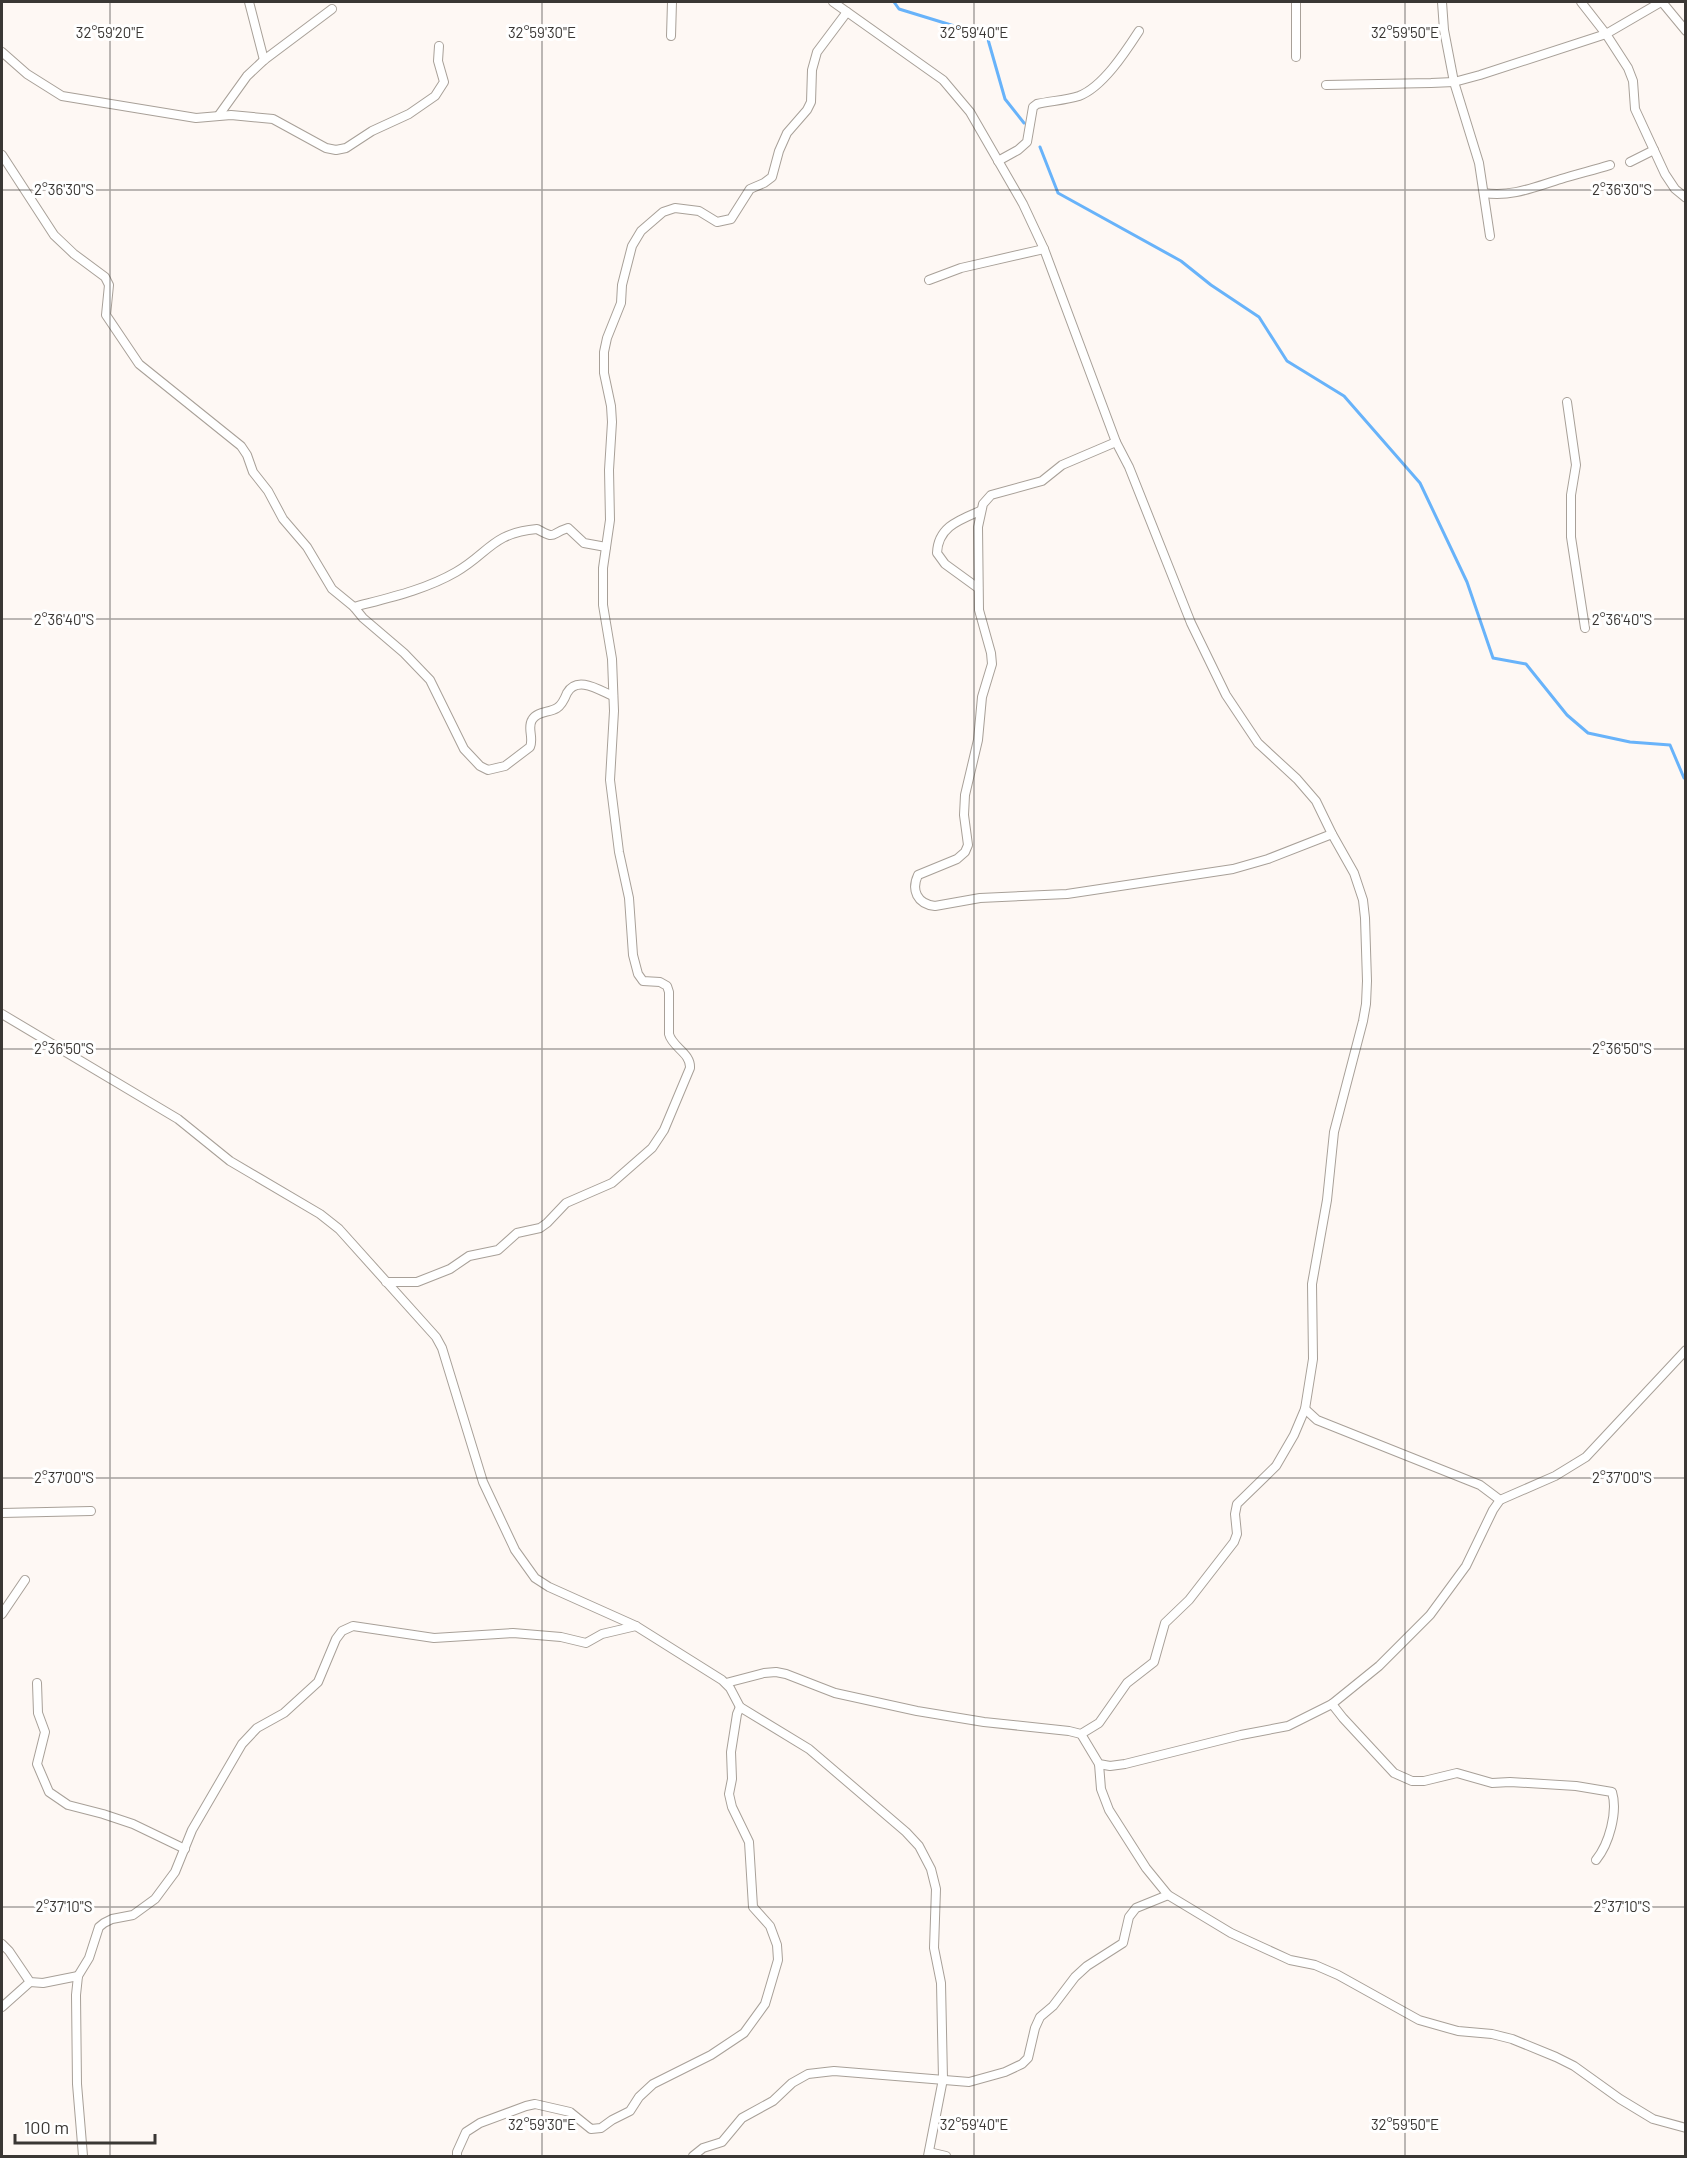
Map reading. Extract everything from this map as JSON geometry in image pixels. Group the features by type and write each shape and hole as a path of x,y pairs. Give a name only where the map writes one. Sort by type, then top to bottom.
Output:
{"street":[{"path":"249,2 264,60"},
{"path":"672,2 672,36"},
{"path":"833,2 943,80 970,112 1023,204 1044,249 1116,442 1143,500 1191,623 1226,695 1258,743 1297,779 1316,801 1354,873 1363,900 1367,981 1363,1021 1334,1132 1327,1200 1314,1265 1313,1359 1305,1409 1294,1436 1276,1466 1237,1504 1236,1539 1189,1600 1163,1627 1156,1659 1127,1683 1099,1723 1081,1734"},
{"path":"1296,2 1296,57"},
{"path":"1442,2 1444,30 1454,82 1477,155 1490,236"},
{"path":"1581,2 1606,33 1632,75 1635,109 1670,182 1686,198"},
{"path":"1326,85 1454,82 1511,66 1606,33 1661,2 1686,31"},
{"path":"219,115 247,76 264,60 332,9"},
{"path":"386,1282 417,1282 450,1269 468,1256 498,1250 517,1233 540,1228 566,1203 612,1183 652,1148 664,1130 690,1068 688,1058 670,1040 667,986 660,982 643,981 635,968 629,898 619,852 610,780 614,711 612,652 603,605 610,520 609,470 612,422 603,362 607,338 621,303 622,285 632,246 641,231 663,212 675,208 699,211 717,222 731,219 750,189 769,180 773,175 779,151 787,133 810,107 812,70 817,52 847,12"},
{"path":"998,161 1027,142 1033,107 1037,104 1073,98 1089,90 1115,64 1139,31"},
{"path":"2,52 27,74 62,96 196,118 219,115 273,119 326,148 336,150 346,148 372,130 409,114 435,96 444,82 438,61 440,46"},
{"path":"1630,162 1654,150"},
{"path":"2,156 54,235 75,255 105,277 109,285 106,315 139,364 241,446 253,472 268,491 286,524 307,548 332,589 404,653 430,680 464,749 480,766 488,770 505,766 530,747 532,719 558,707 571,686 587,685 613,696"},
{"path":"1484,194 1511,194 1610,165"},
{"path":"929,280 961,268 1044,249"},
{"path":"1567,402 1576,465 1570,495 1571,537 1586,628"},
{"path":"1116,442 1062,465 1042,481 991,495 980,511 978,588 980,619 988,641 992,664 982,697 978,741 965,795 964,815 968,845 957,860 918,875 914,884 915,892 920,900 935,906 980,898 1066,894 1233,869 1268,859 1332,834"},
{"path":"978,588 945,564 937,553 948,526 980,511"},
{"path":"354,607 443,579 458,572 491,544 516,533 537,529 546,535 553,536 568,528 584,543 606,547"},
{"path":"2,1014 178,1119 230,1161 327,1218 436,1336 442,1348 483,1482 515,1550 535,1578 549,1587 636,1626 726,1683 740,1707 809,1749 906,1832 919,1846 931,1869 936,1889 934,1948 941,1983 943,2079 929,2155 946,2157"},
{"path":"1099,1764 1110,1766 1125,1764 1287,1726 1332,1704 1379,1666 1430,1615 1466,1566 1500,1500 1556,1476 1586,1457 1686,1350"},
{"path":"1305,1409 1317,1420 1480,1485 1500,1500"},
{"path":"2,1513 91,1511"},
{"path":"2,1614 25,1580"},
{"path":"83,2157 77,2084 76,1995 78,1976 89,1958 99,1928 112,1919 133,1915 155,1899 175,1872 192,1830 242,1744 257,1728 284,1713 318,1682 336,1639 342,1631 353,1626 434,1638 513,1633 561,1637 586,1643 602,1634 636,1626"},
{"path":"726,1683 776,1672 835,1693 917,1711 1081,1734 1099,1764 1101,1789 1109,1810 1146,1868 1168,1895 1231,1933 1290,1960 1316,1965 1338,1975 1419,2020 1458,2031 1492,2034 1512,2039 1556,2057 1574,2066 1653,2119 1686,2128"},
{"path":"37,1683 38,1713 45,1731 37,1764 49,1792 69,1805 133,1824 185,1849"},
{"path":"1332,1704 1394,1773 1412,1781 1424,1781 1457,1773 1492,1783 1576,1786 1612,1792 1615,1802 1614,1812 1603,1852 1596,1860"},
{"path":"457,2157 466,2132 480,2123 535,2104 570,2112 591,2129 601,2128 630,2111 639,2097 653,2084 711,2055 744,2033 765,2004 778,1960 777,1945 770,1926 753,1907 749,1842 732,1807 729,1794 732,1779 731,1752 740,1707"},
{"path":"693,2157 703,2148 722,2142 742,2118 773,2101 792,2083 808,2074 834,2071 946,2081 974,2081 1005,2072 1022,2064 1028,2058 1040,2017 1061,1997 1075,1977 1087,1966 1123,1943 1129,1917 1136,1908 1168,1895"},
{"path":"2,1944 30,1982"},
{"path":"2,2007 30,1982 43,1983 78,1976"}],"waterway":[{"path":"894,2 899,9 987,36 1005,99 1024,123"},
{"path":"1040,147 1058,193 1181,261 1211,285 1259,317 1287,361 1344,396 1420,483 1467,582 1493,658 1526,664 1567,715 1588,733 1630,742 1670,745 1684,778 1686,777"}]}
